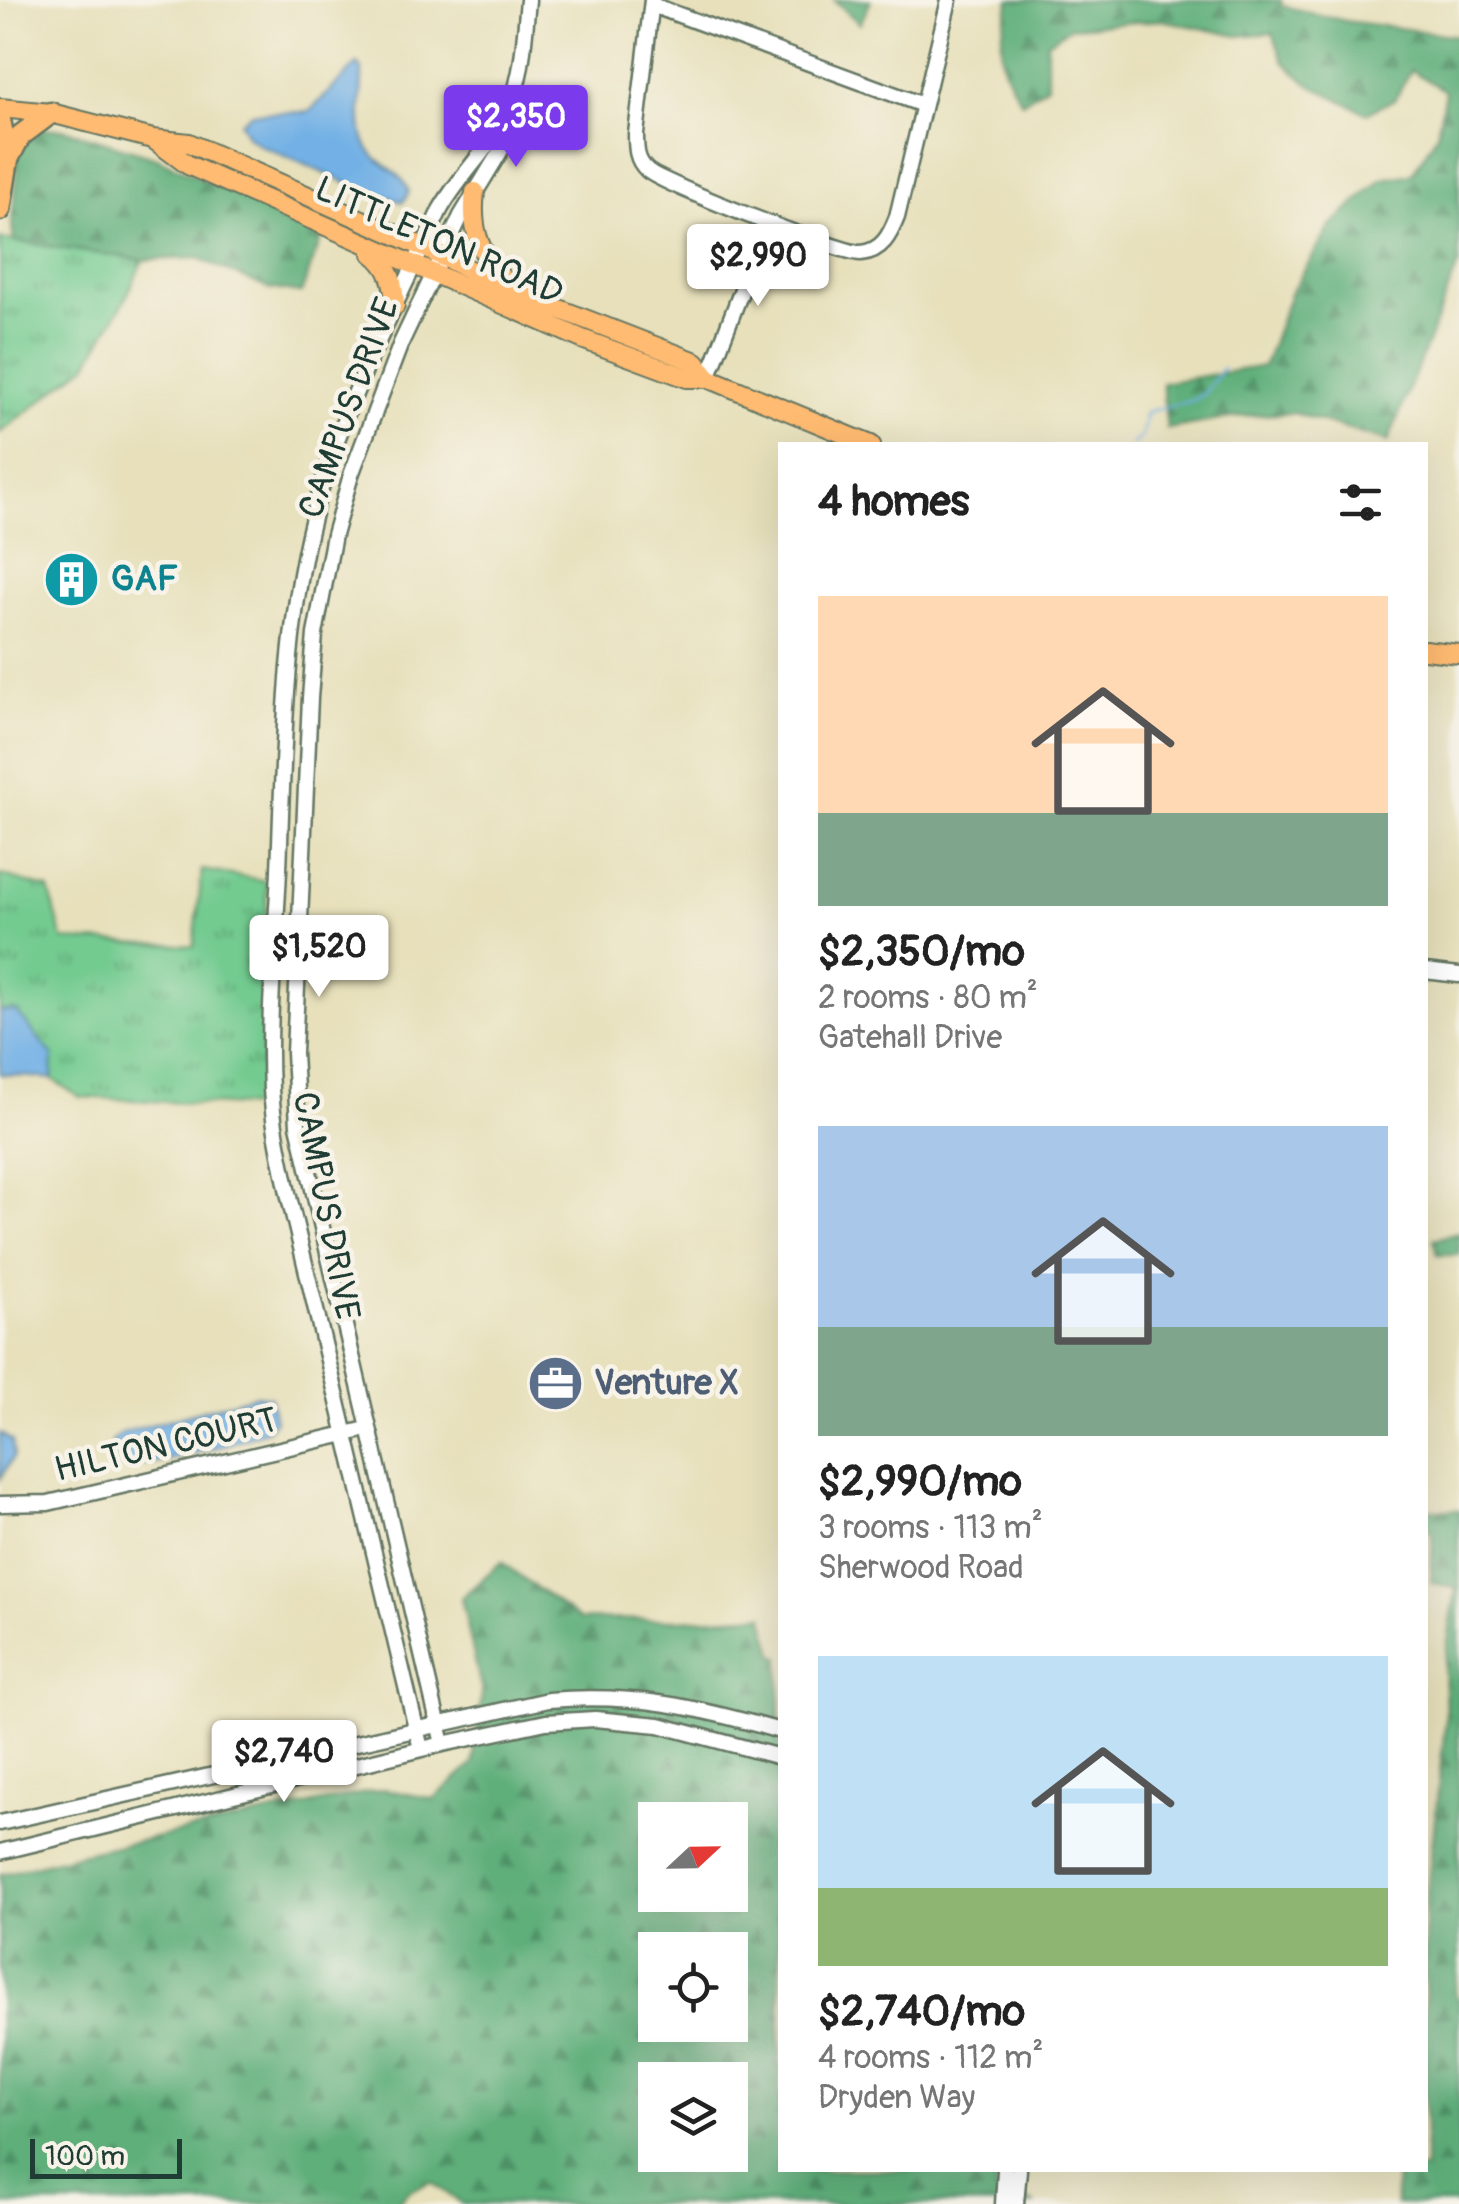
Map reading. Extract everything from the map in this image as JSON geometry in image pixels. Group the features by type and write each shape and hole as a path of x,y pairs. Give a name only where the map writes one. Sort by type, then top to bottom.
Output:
{"highway":[{"path":"0,210 8,158 20,136 50,113"},
{"path":"0,120 8,158"}],"main road":[{"name":"LITTLETON ROAD","path":"0,108 50,113 153,139 189,143 424,247 515,292 696,362 708,378"},
{"name":"LITTLETON ROAD","path":"153,139 188,165 432,276 582,339 687,378 708,378 864,442"},
{"path":"476,192 473,222 479,245 515,292"},
{"path":"356,240 390,272 395,306"},
{"path":"1428,650 1459,654"}],"street":[{"path":"521,63 528,0"},
{"path":"923,106 652,3 636,134 640,162 660,180 847,252 868,251 880,245 890,235 897,217 949,0"},
{"name":"CAMPUS DRIVE","path":"443,1744 310,1184 294,1092 310,698 322,588 346,490 401,344 432,276 512,130 521,63"},
{"name":"CAMPUS DRIVE","path":"420,1750 284,1176 272,1094 283,756 294,609 318,496 346,418 395,306 450,192 502,122 513,99 521,63"},
{"path":"708,378 744,284 773,224"},
{"path":"1428,971 1459,975"},
{"name":"HILTON COURT","path":"0,1504 48,1503 367,1429"},
{"path":"0,1823 548,1700 624,1697 698,1708 778,1730"},
{"path":"0,1852 546,1722 595,1719 685,1730 778,1756"},
{"path":"1003,2204 1011,2177"},
{"path":"1011,2177 1016,2204"}],"green space":[{"path":"834,0 871,0 860,24"},
{"path":"1010,0 1281,0 1282,6 1346,21 1459,36 1459,263 1388,442 1294,413 1242,416 1167,429 1162,383 1264,366 1290,294 1331,226 1382,179 1412,174 1437,134 1445,91 1411,70 1395,99 1367,113 1308,84 1283,61 1273,33 1238,36 1162,20 1071,27 1047,42 1047,85 1022,102 1007,75 1001,53"},
{"path":"36,129 64,129 157,158 255,203 282,222 322,237 301,293 267,288 198,258 143,260 14,241 16,157"},
{"path":"0,239 143,260 87,365 0,433"},
{"path":"202,870 267,881 261,1107 79,1097 52,1079 53,1056 16,1012 0,1011 0,875 49,889 63,940 194,946"},
{"path":"1459,1233 1459,1255 1438,1255 1434,1239"},
{"path":"1428,1510 1459,1510 1459,1962 1455,1992 1459,2000 1459,2204 1395,2204 1397,2172 1428,2172 1428,1883 1446,1717 1444,1667 1456,1587 1431,1583 1433,1535 1428,1528"},
{"path":"501,1562 579,1619 678,1620 763,1615 778,1657 778,2172 998,2172 996,2190 1037,2204 462,2204 431,2182 409,2191 396,2204 0,2204 0,1875 88,1852 383,1789 434,1799 473,1764 482,1692 461,1598"}],"water":[{"path":"357,64 362,69 361,122 365,143 406,184 409,192 403,202 365,191 260,145 248,137 240,122 252,113 309,112"},
{"path":"0,1011 16,1011 53,1056 52,1079 0,1074"},
{"path":"257,1395 270,1397 275,1420 268,1429 167,1460 117,1463 112,1442 121,1433"},
{"path":"0,1433 12,1441 14,1456 0,1479"}],"waterway":[{"path":"1135,442 1142,436 1146,412 1194,400 1223,368"}],"place":[{"name":"GAF","path":"72,579"},
{"name":"Venture X","path":"555,1383"}]}
